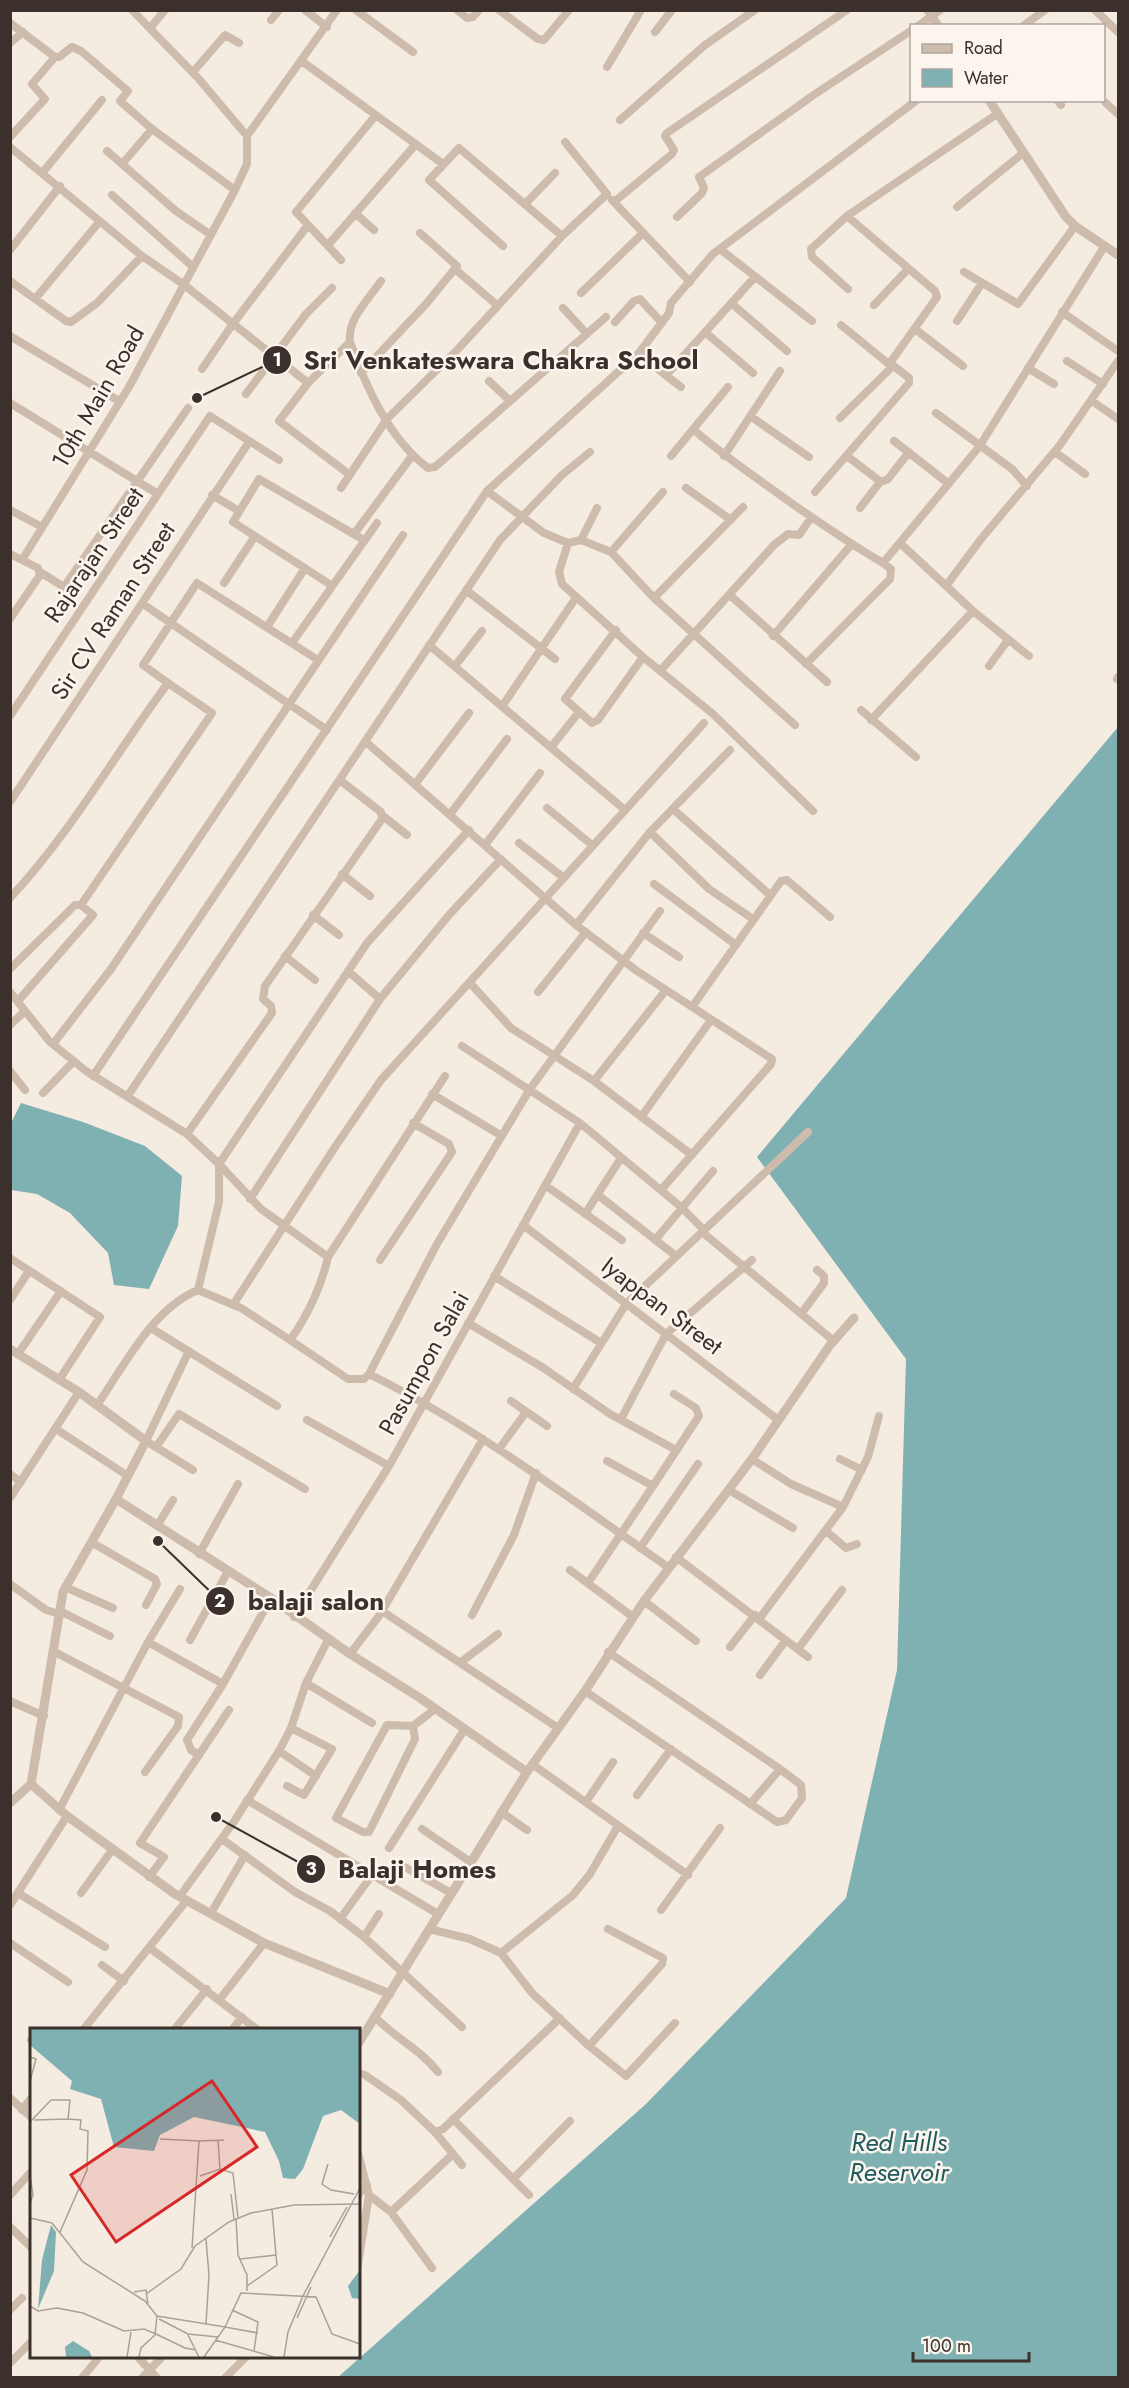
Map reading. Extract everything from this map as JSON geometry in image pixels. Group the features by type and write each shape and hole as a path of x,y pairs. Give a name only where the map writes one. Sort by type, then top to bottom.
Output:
{"street":[{"path":"132,10 193,72 247,136 303,62 337,10"},
{"path":"151,27 165,10"},
{"path":"271,20 279,10"},
{"path":"305,10 327,27"},
{"path":"356,10 413,52"},
{"path":"458,10 467,18 473,17 479,10"},
{"path":"499,10 538,39 544,40 569,10"},
{"path":"607,67 641,10"},
{"path":"655,32 672,10"},
{"path":"620,120 705,45 755,10"},
{"path":"614,202 672,154 674,150 665,136 667,133 847,10"},
{"path":"1026,24 1045,10"},
{"path":"1095,10 1104,24"},
{"path":"920,24 933,12"},
{"path":"10,23 55,57"},
{"path":"1105,25 1119,32"},
{"path":"676,217 702,194 704,188 699,177 815,94 910,31"},
{"path":"10,43 23,32"},
{"path":"193,72 225,35 239,43"},
{"path":"10,137 45,99 32,84 55,57 59,57 72,47 81,51 128,91 120,101 152,129 235,190"},
{"path":"303,62 443,164"},
{"path":"42,172 102,100"},
{"path":"93,1076 487,491 639,353 669,313 670,303 720,249 914,102"},
{"path":"990,102 1075,226 1119,255"},
{"path":"1106,103 1119,114"},
{"path":"848,289 810,252 847,216 997,114"},
{"path":"340,260 296,212 376,115"},
{"path":"122,164 152,129"},
{"name":"10th Main Road","path":"22,560 119,401 235,190 247,164 247,136"},
{"path":"565,142 642,234 690,282"},
{"path":"328,245 416,144"},
{"path":"10,147 142,256 183,284 308,383"},
{"path":"502,246 429,180 459,148 562,236"},
{"path":"107,151 176,211 211,235"},
{"path":"957,207 1023,153"},
{"path":"526,203 555,173"},
{"path":"10,250 60,186"},
{"path":"341,488 387,419 498,306 562,236 607,194"},
{"path":"112,195 192,266"},
{"path":"355,213 374,231"},
{"path":"840,418 891,366 895,353 937,297 935,291 847,216"},
{"path":"35,299 100,220"},
{"path":"202,369 232,324 308,225"},
{"path":"964,272 1018,304 1075,226"},
{"path":"420,233 453,261 455,269 498,306"},
{"path":"581,293 642,234"},
{"path":"883,563 979,447 1104,246"},
{"path":"720,249 754,278 812,321"},
{"path":"10,281 66,321 75,322 142,256"},
{"path":"361,373 455,269"},
{"path":"874,304 908,269"},
{"path":"664,374 669,372 754,278"},
{"path":"381,281 353,321 350,328 350,342 361,373 394,434 412,456 428,468 435,467 606,318"},
{"path":"957,321 982,283"},
{"path":"246,394 306,314 332,288"},
{"path":"615,322 633,302 640,298 662,322"},
{"path":"731,303 787,351"},
{"path":"563,308 587,334"},
{"path":"1062,312 1119,351"},
{"path":"815,492 909,383 909,378 841,325"},
{"path":"915,329 963,366"},
{"path":"705,332 753,373"},
{"path":"10,336 119,401"},
{"path":"350,342 308,383 279,421 350,475"},
{"path":"639,353 681,387"},
{"path":"1066,361 1103,384"},
{"path":"946,586 981,539 1055,452 1119,361"},
{"path":"1028,369 1054,384"},
{"path":"724,456 780,372"},
{"path":"489,381 510,401"},
{"path":"671,456 728,387"},
{"path":"1092,401 1119,419"},
{"path":"10,403 90,450 158,494"},
{"path":"10,554 64,587 188,408"},
{"path":"936,413 979,447 1012,469 1027,486"},
{"name":"Rajarajan Street","path":"10,716 210,416 249,442"},
{"path":"750,416 809,457"},
{"path":"694,430 724,456 811,518 891,569 890,579 806,664"},
{"path":"894,441 949,484"},
{"path":"249,442 279,460"},
{"name":"Sir CV Raman Street","path":"10,802 249,442"},
{"path":"128,1097 500,540 590,452"},
{"path":"860,508 880,482 888,479 909,452"},
{"path":"1055,452 1085,474"},
{"path":"354,534 412,456"},
{"path":"847,456 880,482"},
{"path":"331,585 233,522 259,479 364,540"},
{"path":"686,488 731,520"},
{"path":"487,491 544,533 568,543 581,540 611,552 693,634 795,725"},
{"path":"611,552 663,492"},
{"path":"212,495 239,511"},
{"path":"654,597 743,507"},
{"path":"581,540 597,508"},
{"path":"10,510 42,527"},
{"path":"660,671 731,596 774,545 788,534 799,535 811,518"},
{"path":"292,643 377,523"},
{"path":"53,1044 95,992 403,535"},
{"path":"225,583 255,536"},
{"path":"568,543 559,573 562,584 616,630 643,657 713,714 813,811"},
{"path":"900,543 973,611 1029,656"},
{"path":"773,636 852,545"},
{"path":"267,627 305,568"},
{"path":"10,619 40,572"},
{"path":"81,905 212,713 143,665 197,583 318,660"},
{"path":"466,590 555,659"},
{"path":"731,596 827,682"},
{"path":"503,705 573,602"},
{"path":"143,604 327,730"},
{"path":"871,720 973,611"},
{"path":"616,630 565,699 592,723 598,720 643,657"},
{"path":"455,666 482,631"},
{"path":"988,666 1008,640"},
{"path":"429,645 552,746 625,810"},
{"path":"10,898 55,848 113,759 168,683"},
{"path":"861,710 916,757"},
{"path":"552,746 579,712"},
{"path":"416,783 469,713"},
{"path":"233,1305 381,1080 471,984 592,845 704,723"},
{"path":"451,813 507,739"},
{"path":"366,742 451,813 576,925 666,990 769,1055 772,1061 662,1190"},
{"path":"576,925 650,832 730,750"},
{"path":"485,845 540,773"},
{"path":"341,781 407,835"},
{"path":"547,808 592,845"},
{"path":"673,809 770,895"},
{"path":"188,1134 272,1012 271,1006 263,999 262,992 383,816"},
{"path":"198,1290 219,1202 219,1164 367,944 469,830"},
{"path":"650,832 709,889 753,919"},
{"path":"519,843 564,878"},
{"path":"250,1199 380,999 449,915 501,859"},
{"path":"342,874 370,896"},
{"path":"692,1007 770,895 785,879 830,917"},
{"path":"654,884 736,945"},
{"path":"10,969 75,905 81,905 93,915 18,1001"},
{"path":"97,1405 151,1328 181,1297 198,1290 233,1305 348,1379 364,1379 369,1374 437,1244 530,1089 552,1055 660,911"},
{"path":"313,915 339,935"},
{"path":"538,992 586,932"},
{"path":"643,933 679,957"},
{"path":"285,956 315,980"},
{"path":"348,971 380,999"},
{"path":"471,984 511,1028 594,1081 692,1155"},
{"path":"594,1081 666,990"},
{"path":"10,992 53,1044 93,1076 188,1134 250,1199 284,1227 328,1257"},
{"path":"10,1025 25,1011"},
{"path":"640,1117 711,1020"},
{"path":"462,1046 580,1123 662,1190 744,1268 834,1341"},
{"path":"43,1093 74,1061"},
{"path":"10,1071 25,1090"},
{"path":"290,1340 325,1272 328,1257 445,1076"},
{"path":"432,1094 502,1136"},
{"path":"380,1260 452,1152 449,1144 413,1123"},
{"name":"Pasumpon Salai","path":"294,1617 389,1466 580,1123"},
{"path":"573,1389 626,1304 808,1132"},
{"path":"585,1214 621,1158"},
{"path":"655,1240 713,1171"},
{"path":"545,1185 622,1240"},
{"path":"598,1195 676,1256"},
{"name":"Iyappan Street","path":"523,1225 777,1419"},
{"path":"10,1258 100,1318 59,1380"},
{"path":"621,1419 666,1334 752,1260"},
{"path":"801,1314 824,1283 824,1276 817,1270"},
{"path":"10,1300 29,1271"},
{"path":"494,1276 601,1343"},
{"path":"61,1291 13,1352 79,1392 146,1441 193,1470"},
{"path":"360,2041 403,1974 469,1861 529,1768 585,1691 608,1652 676,1557 752,1459 777,1419 834,1341 854,1318"},
{"path":"468,1323 621,1419 676,1450"},
{"path":"151,1328 277,1406"},
{"path":"10,1803 31,1784 65,1587 116,1499 189,1352"},
{"path":"369,1374 425,1402 499,1449 669,1567"},
{"path":"10,1498 79,1392"},
{"path":"588,1583 654,1486 700,1412 674,1394"},
{"path":"512,1401 547,1426"},
{"path":"499,1449 526,1412"},
{"path":"156,1447 179,1414 305,1489"},
{"path":"730,1647 757,1617 843,1507 862,1470 879,1416"},
{"path":"308,1420 389,1466"},
{"path":"56,1429 128,1476"},
{"path":"350,1654 382,1611 483,1439"},
{"path":"752,1459 791,1484 843,1507"},
{"path":"840,1459 862,1470"},
{"path":"607,1461 654,1486"},
{"path":"640,1548 698,1464"},
{"path":"472,1615 514,1535 536,1473"},
{"path":"10,1474 21,1482"},
{"path":"199,1554 238,1484"},
{"path":"729,1490 793,1528"},
{"path":"116,1499 270,1598 294,1617 464,1730 586,1802 688,1875"},
{"path":"157,1526 173,1500"},
{"path":"826,1531 846,1548 857,1544"},
{"path":"91,1542 155,1580 157,1584 146,1605"},
{"path":"676,1557 808,1657"},
{"path":"570,1570 633,1617"},
{"path":"190,1640 228,1573"},
{"path":"10,1584 46,1610 59,1612 110,1636"},
{"path":"65,1587 113,1608"},
{"path":"10,1905 63,1813 148,1642 180,1589"},
{"path":"798,1649 842,1590"},
{"path":"199,1755 191,1750 187,1740 223,1684 270,1598"},
{"path":"644,1601 696,1641"},
{"path":"382,1611 558,1728"},
{"path":"461,1662 498,1634"},
{"path":"85,2028 150,1948 279,1751 291,1728 306,1683 328,1640"},
{"path":"760,1675 786,1640"},
{"path":"148,1642 223,1684"},
{"path":"53,1651 181,1720 145,1772"},
{"path":"585,1691 777,1822 786,1820 802,1798 803,1788 780,1768 608,1652"},
{"path":"306,1683 372,1723"},
{"path":"11,1701 44,1716"},
{"path":"413,1726 415,1739 369,1832 363,1832 336,1818 387,1725 413,1726 435,1709"},
{"path":"149,1877 164,1857 141,1843 229,1710"},
{"path":"287,1786 304,1795 332,1749 291,1728"},
{"path":"389,1848 464,1730"},
{"path":"637,1795 671,1749"},
{"path":"279,1751 316,1776"},
{"path":"586,1802 613,1762"},
{"path":"750,1804 780,1768"},
{"path":"31,1784 63,1813 112,1850 183,1898 264,1943 390,1994"},
{"path":"247,1800 438,1914"},
{"path":"501,1812 527,1830"},
{"path":"501,1953 573,1895 590,1875 618,1826"},
{"path":"661,1910 720,1828"},
{"path":"422,1829 469,1861"},
{"path":"222,1839 295,1892 340,1919 364,1937 462,2027"},
{"path":"81,1893 112,1850"},
{"path":"212,1913 245,1855"},
{"path":"404,1866 451,1893"},
{"path":"340,1919 372,1875"},
{"path":"18,1893 105,1947"},
{"path":"364,1937 379,1914"},
{"path":"429,1929 470,1939 501,1953 532,1993 588,2046 626,2076 675,2023"},
{"path":"588,2046 662,1964 661,1954 608,1929"},
{"path":"10,1943 68,1982"},
{"path":"220,1998 264,1943"},
{"path":"150,1948 220,1998 256,2028"},
{"path":"102,1965 124,1981"},
{"path":"176,2028 207,1989"},
{"path":"234,2028 242,2017"},
{"path":"375,2018 393,2036 426,2057 438,2072"},
{"path":"435,2132 443,2129 560,2018"},
{"path":"360,2073 365,2074 401,2100 435,2132 462,2165"},
{"path":"10,2098 30,2116"},
{"path":"22,2110 30,2100"},
{"path":"453,2119 529,2194"},
{"path":"513,2179 570,2121"},
{"path":"391,2212 452,2155"},
{"path":"360,2160 369,2195 360,2242"},
{"path":"10,2195 30,2173"},
{"path":"360,2193 367,2185"},
{"path":"369,2195 391,2212 432,2268"},
{"path":"10,2227 30,2245"},
{"path":"10,2310 22,2298"},
{"path":"10,2363 30,2343"},
{"path":"82,2378 98,2358"},
{"path":"139,2358 156,2378"},
{"path":"142,2378 160,2358"},
{"path":"225,2378 245,2358"}],"water":[{"name":"Red Hills Reservoir","path":"1118,727 1118,2377 337,2378 646,2104 846,1898 897,1670 906,1359 757,1157"},
{"path":"21,1103 83,1122 145,1146 182,1176 178,1226 149,1289 114,1285 108,1253 70,1213 37,1194 11,1190 11,1123"}],"place":[{"name":"Sri Venkateswara Chakra School","path":"197,398"},
{"name":"balaji salon","path":"158,1541"},
{"name":"Balaji Homes","path":"216,1817"}]}
